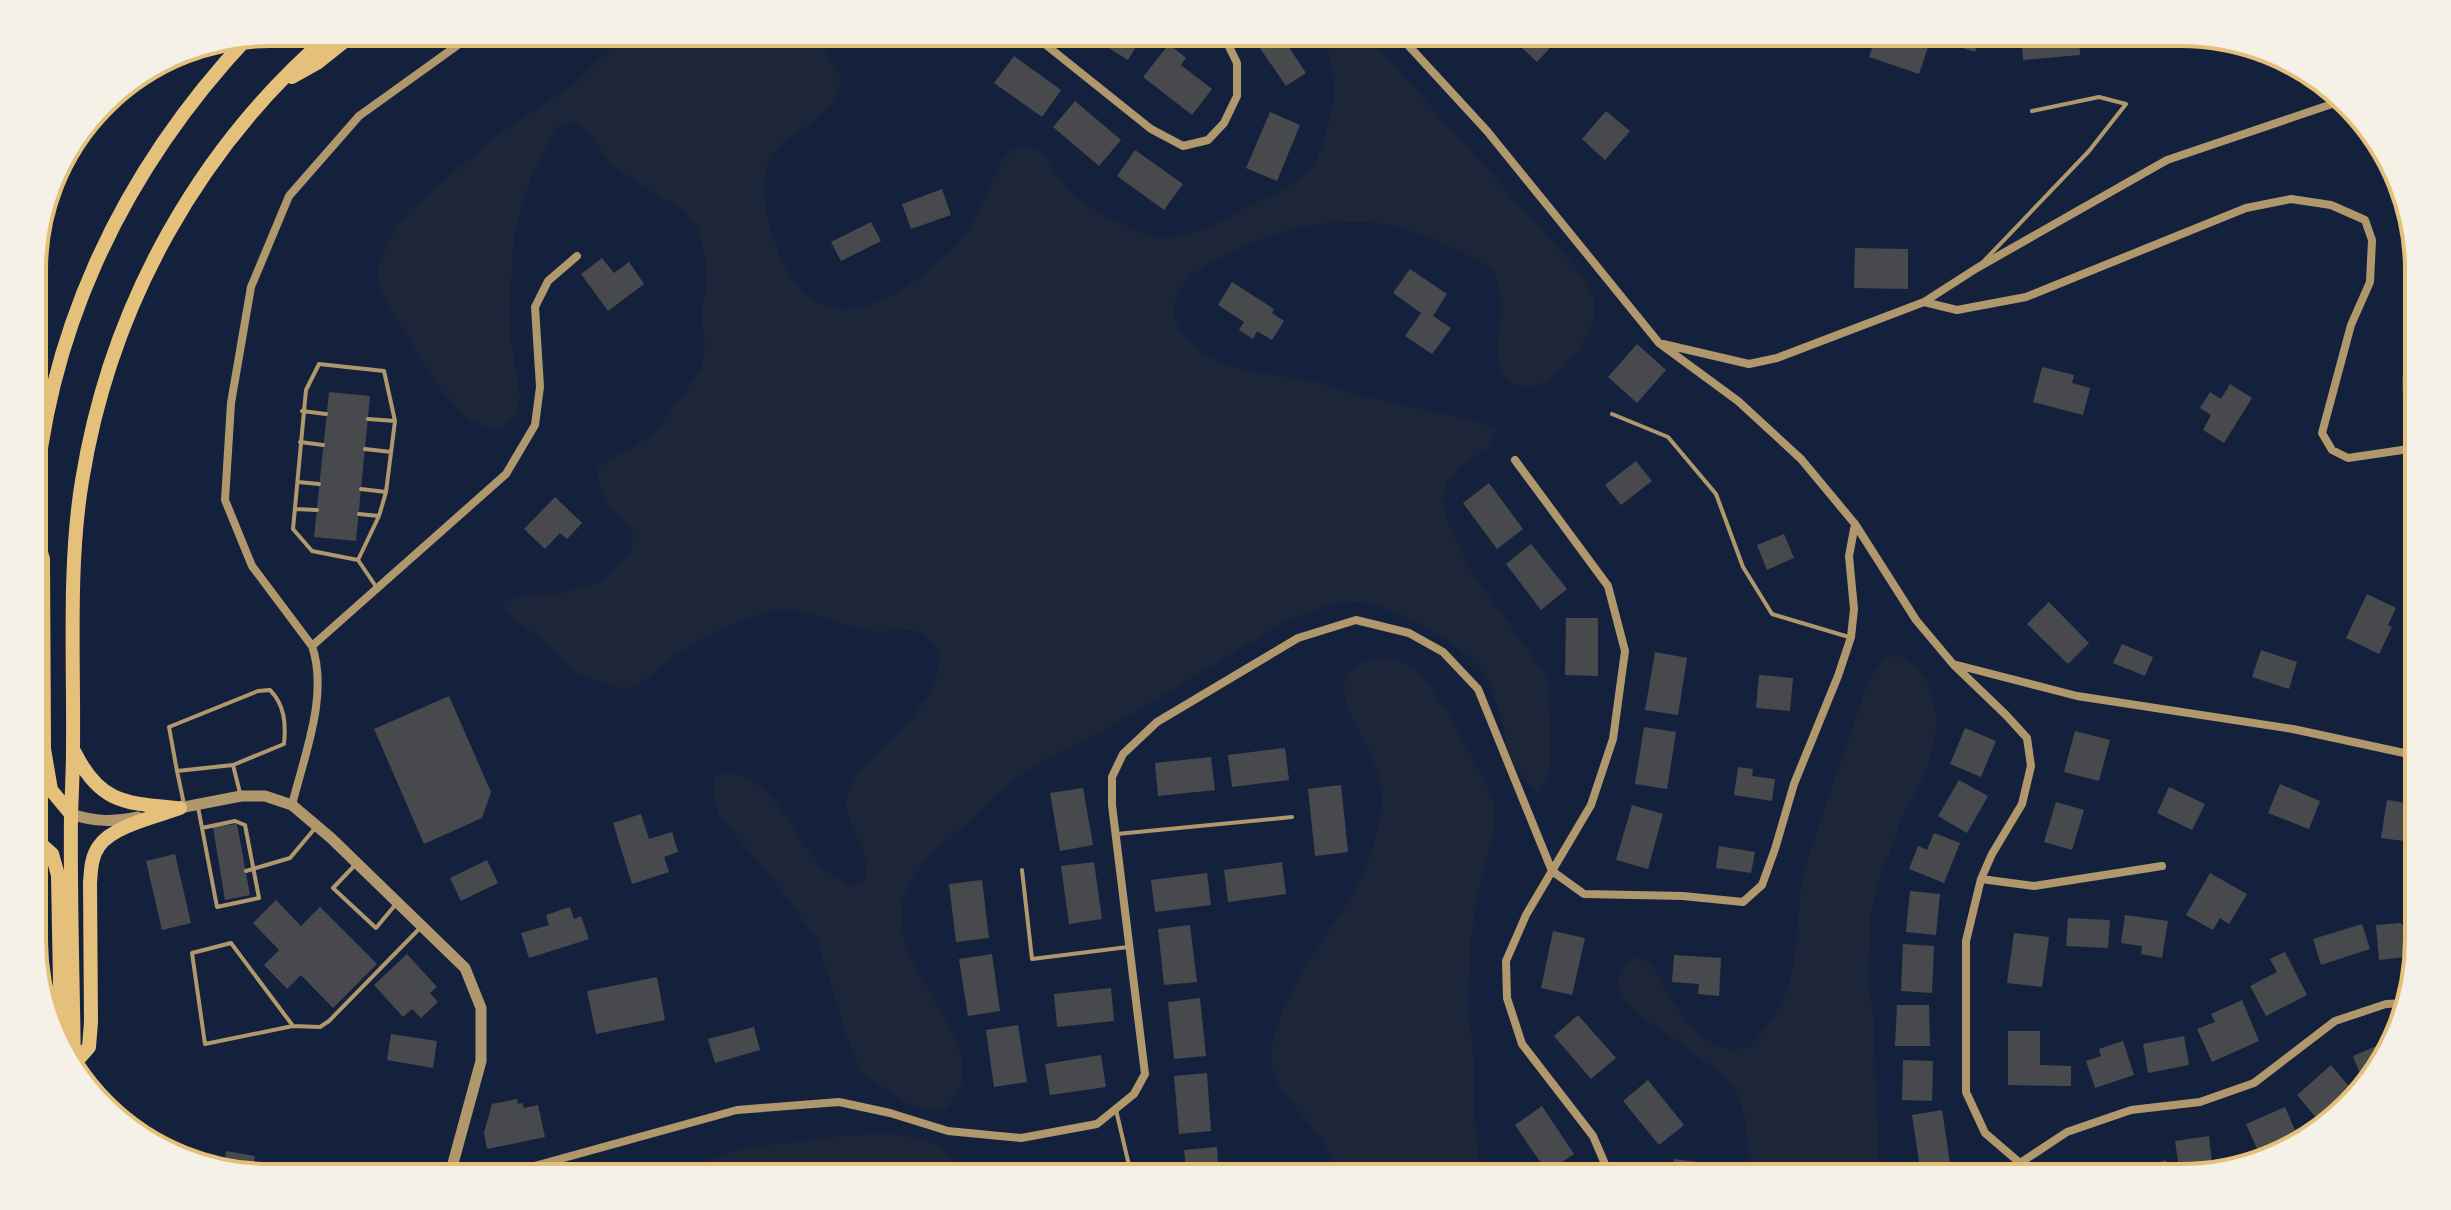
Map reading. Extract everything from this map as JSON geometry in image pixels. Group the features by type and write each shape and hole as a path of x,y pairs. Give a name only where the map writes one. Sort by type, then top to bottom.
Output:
{"highway":[{"path":"72,1044 73,616 82,482 98,405 138,292 202,175 271,89 318,46"},
{"path":"271,89 317,63 338,46"},
{"path":"46,420 54,378 78,305 101,249 127,199 164,141 207,83 238,48"},
{"path":"73,751 94,783 111,796 132,804 182,808"},
{"path":"46,761 51,790 71,814"},
{"path":"79,1056 89,1047 90,1034 92,860 100,843 126,827 182,808"},
{"path":"46,849 52,854 58,875 61,1019"}],"street":[{"path":"292,805 316,707 320,673 312,646 252,566 225,500 231,403 251,287 289,196 359,116 456,46"},
{"path":"1047,46 1151,129 1183,146 1208,140 1224,123 1237,96 1237,63 1229,46"},
{"path":"1409,46 1487,131 1659,343 1738,401 1801,459 1855,524 1916,620 1953,664 2027,738 2031,766 2022,804 1981,879 1966,941 1966,1092 1985,1133 2020,1163 2067,1132 2131,1110 2200,1102 2254,1083 2335,1021 2395,1004"},
{"path":"1659,343 1749,364 1777,358 1924,302 1977,268 2167,160 2332,104"},
{"path":"1924,302 1957,310 2026,297 2246,208 2291,199 2331,205 2365,220 2372,240 2371,268 2370,282 2351,325 2322,433 2332,450 2348,458 2405,450"},
{"path":"312,646 506,474 535,425 540,387 535,307 548,281 577,256"},
{"path":"1515,460 1608,586 1625,651 1613,739 1591,805 1526,915 1506,961 1507,998 1522,1044 1593,1136 1605,1164"},
{"path":"547,1164 737,1110 839,1102 890,1113 948,1131 1021,1138 1097,1124 1134,1094 1145,1074 1112,805 1112,777 1123,754 1157,722 1298,638 1356,620 1409,633 1443,652 1478,689 1552,871 1584,894 1683,896 1743,902 1762,885 1794,784 1851,637 1854,609 1849,556 1855,524"},
{"path":"1953,664 2077,696 2293,729 2405,753"},
{"path":"71,814 104,822 241,796 265,796 292,805 317,826 465,968 481,1008 481,1061 453,1164"},
{"path":"1981,879 2034,886 2162,866"}],"lane":[{"path":"1977,268 2089,151 2126,104 2099,97 2032,111"},
{"path":"358,560 379,516 386,492 395,421 384,371 319,364 306,390 302,411 293,529 312,551 358,560 377,588"},
{"path":"302,411 326,414"},
{"path":"1612,414 1668,437 1716,494 1743,567 1772,614 1851,637"},
{"path":"368,419 395,421"},
{"path":"300,442 323,445"},
{"path":"365,449 391,452"},
{"path":"297,482 319,484"},
{"path":"361,489 386,492"},
{"path":"294,509 317,510"},
{"path":"359,514 379,516"},
{"path":"177,771 233,765 284,744 286,724 278,698 270,690 258,691 169,727 182,808"},
{"path":"233,765 241,796"},
{"path":"198,805 202,828 212,878 217,907 259,898 245,825 235,821 202,828"},
{"path":"1114,834 1292,817"},
{"path":"246,871 290,858 317,826"},
{"path":"241,845 249,844"},
{"path":"207,853 217,851"},
{"path":"357,863 333,888 376,928 398,902"},
{"path":"1022,870 1032,959 1129,947"},
{"path":"212,878 221,876"},
{"path":"293,1026 231,943 192,953 205,1044 293,1026 320,1027 422,926"},
{"path":"1116,1110 1129,1164"}],"shaded area":[{"path":"613,46 822,46 841,78 837,94 821,115 791,136 774,153 765,174 766,207 777,248 791,276 807,295 826,306 847,308 869,305 891,296 913,282 951,249 966,233 1002,160 1019,146 1039,149 1066,187 1082,203 1151,235 1180,236 1225,219 1302,177 1318,157 1332,111 1334,86 1326,46 1377,46 1577,269 1591,292 1595,307 1589,332 1572,359 1549,380 1536,386 1524,387 1509,381 1501,369 1498,352 1500,294 1496,278 1486,266 1449,246 1379,223 1342,222 1306,226 1280,232 1232,251 1188,280 1176,299 1175,317 1182,332 1194,345 1226,364 1319,383 1496,428 1490,445 1459,468 1447,482 1443,499 1447,519 1469,568 1548,678 1551,768 1539,794 1511,761 1487,678 1479,666 1448,641 1408,618 1370,604 1336,604 1298,616 1108,728 1020,775 925,862 907,888 901,915 906,943 959,1049 963,1073 956,1096 944,1109 925,1110 907,1104 860,1071 817,939 718,814 714,776 733,774 759,785 770,795 825,870 847,886 865,879 863,853 847,809 848,791 861,770 919,708 933,683 941,654 925,636 910,630 872,631 805,613 778,611 754,616 716,632 671,658 638,684 621,688 578,674 547,644 518,623 502,604 520,595 560,594 602,581 631,551 634,533 604,496 597,467 649,436 664,421 701,368 705,348 701,307 707,289 707,267 698,229 687,213 613,167 590,135 575,123 556,127 530,180 514,236 509,314 520,395 516,414 503,429 486,428 468,419 440,389 379,285 379,264 396,226 410,210 490,141 575,83"},
{"path":"1885,657 1904,657 1920,671 1930,687 1937,726 1929,765 1903,816 1871,913 1868,980 1874,1021 1879,1164 1749,1164 1746,1123 1736,1092 1710,1065 1651,1024 1623,997 1618,985 1622,967 1637,955 1653,967 1672,1001 1697,1033 1731,1050 1750,1047 1778,1009 1790,982 1804,870 1873,673"},
{"path":"1378,658 1398,660 1416,669 1452,720 1490,790 1495,810 1495,828 1476,904 1470,947 1468,1012 1479,1164 1334,1164 1322,1141 1283,1091 1274,1073 1273,1044 1287,1001 1355,890 1366,868 1377,832 1381,802 1376,768 1353,721 1345,695 1345,683 1350,672 1362,662"},
{"path":"891,1134 925,1140 943,1149 955,1164 699,1164 738,1149 850,1135"}],"building":[{"path":"1106,46 1136,46 1128,60"},
{"path":"1167,46 1171,46 1186,58 1181,65 1212,89 1192,115 1143,77"},
{"path":"1258,46 1288,46 1306,73 1286,86"},
{"path":"1520,46 1552,46 1537,62"},
{"path":"1866,46 1928,46 1919,74 1869,57 1872,48"},
{"path":"1957,46 1977,46 1975,52"},
{"path":"2022,46 2080,46 2080,55 2023,60"},
{"path":"1014,56 1061,90 1042,117 994,83"},
{"path":"1075,101 1121,140 1099,166 1053,127"},
{"path":"1606,111 1630,131 1605,160 1582,139"},
{"path":"1270,112 1300,125 1277,181 1246,168"},
{"path":"1135,150 1183,184 1164,210 1117,176"},
{"path":"942,189 951,215 911,229 902,204"},
{"path":"871,222 881,241 841,261 831,242"},
{"path":"1855,248 1908,249 1908,289 1854,288"},
{"path":"602,258 614,273 629,262 644,284 608,311 581,274"},
{"path":"1410,269 1447,294 1433,316 1451,328 1432,354 1405,336 1421,313 1393,293"},
{"path":"1232,282 1274,309 1272,313 1284,321 1272,340 1257,331 1253,339 1239,330 1244,322 1218,305"},
{"path":"1637,344 1666,370 1637,403 1608,377"},
{"path":"2042,367 2074,375 2072,383 2090,388 2083,415 2033,402"},
{"path":"2402,376 2405,376 2404,431"},
{"path":"2230,384 2252,398 2224,443 2203,430 2211,415 2200,408 2210,392 2221,399"},
{"path":"329,392 370,396 356,541 314,537"},
{"path":"1636,461 1652,481 1621,505 1605,485"},
{"path":"1489,483 1523,529 1497,549 1463,503"},
{"path":"555,497 582,523 567,539 560,533 545,549 524,529"},
{"path":"1784,534 1794,558 1767,570 1757,545"},
{"path":"1531,544 1567,589 1541,610 1506,564"},
{"path":"2367,594 2396,608 2388,625 2392,627 2379,654 2346,638"},
{"path":"2049,602 2089,643 2068,664 2027,624"},
{"path":"1566,618 1598,618 1598,676 1565,675"},
{"path":"2122,644 2153,657 2145,676 2113,663"},
{"path":"2261,650 2297,662 2289,689 2252,677"},
{"path":"1655,652 1687,658 1678,715 1645,710"},
{"path":"1759,675 1793,678 1790,711 1756,708"},
{"path":"449,696 491,792 482,818 424,844 374,729"},
{"path":"1644,727 1676,732 1667,789 1635,784"},
{"path":"1965,728 1996,741 1981,777 1950,764"},
{"path":"2075,731 2110,740 2099,781 2064,772"},
{"path":"1285,748 1289,780 1232,787 1228,755"},
{"path":"1211,757 1215,790 1158,796 1155,763"},
{"path":"1738,767 1753,769 1752,776 1775,779 1772,801 1734,795"},
{"path":"1959,780 1988,796 1967,833 1938,816"},
{"path":"2280,784 2320,801 2309,829 2268,813"},
{"path":"1341,785 1348,852 1315,856 1308,789"},
{"path":"2169,787 2205,804 2192,830 2157,813"},
{"path":"1083,788 1093,845 1060,851 1050,793"},
{"path":"2387,800 2405,803 2405,841 2381,838"},
{"path":"2056,802 2084,810 2072,850 2044,842"},
{"path":"1632,805 1663,814 1648,869 1616,860"},
{"path":"641,814 649,839 672,832 678,852 664,857 669,872 632,884 613,823"},
{"path":"237,824 250,895 225,900 213,827"},
{"path":"1934,833 1960,843 1944,883 1909,869 1918,846 1927,850"},
{"path":"1719,846 1755,852 1751,873 1716,868"},
{"path":"175,854 191,923 162,930 146,861"},
{"path":"487,860 498,883 461,901 450,878"},
{"path":"1094,862 1102,919 1069,924 1061,866"},
{"path":"1282,862 1286,894 1228,902 1224,870"},
{"path":"1207,873 1211,905 1155,912 1151,880"},
{"path":"2210,873 2247,894 2229,924 2220,918 2213,930 2186,915"},
{"path":"982,880 989,938 956,942 949,884"},
{"path":"1910,891 1940,894 1936,935 1906,932"},
{"path":"276,900 301,926 320,907 377,964 333,1008 301,975 287,989 264,965 279,950 253,923"},
{"path":"570,907 574,919 581,916 589,939 529,958 521,933 549,925 546,915"},
{"path":"2125,915 2168,921 2162,958 2141,954 2142,946 2121,943"},
{"path":"2068,918 2110,920 2108,948 2066,946"},
{"path":"2362,924 2370,949 2321,965 2313,939"},
{"path":"1190,925 1197,982 1164,985 1158,929"},
{"path":"2376,925 2405,925 2405,957 2379,960"},
{"path":"1553,931 1585,938 1572,995 1541,988"},
{"path":"2014,933 2049,937 2042,987 2007,983"},
{"path":"1903,944 1934,946 1932,993 1901,991"},
{"path":"2285,952 2307,995 2266,1016 2250,986 2277,972 2270,959"},
{"path":"407,954 437,987 430,993 438,1002 421,1018 412,1009 403,1017 374,985"},
{"path":"992,954 1000,1011 968,1016 959,959"},
{"path":"1674,955 1721,958 1719,996 1698,994 1699,984 1672,982"},
{"path":"657,977 665,1020 596,1034 587,991"},
{"path":"1111,988 1114,1021 1057,1027 1054,994"},
{"path":"1200,998 1206,1056 1174,1059 1168,1002"},
{"path":"2242,1000 2259,1041 2212,1062 2197,1029 2215,1022 2211,1014"},
{"path":"1897,1005 1929,1005 1930,1046 1895,1046"},
{"path":"1578,1015 1616,1058 1591,1079 1554,1036"},
{"path":"1018,1025 1027,1082 994,1087 986,1030"},
{"path":"754,1027 760,1050 715,1063 708,1039"},
{"path":"2008,1031 2040,1031 2040,1065 2071,1066 2071,1086 2008,1085"},
{"path":"391,1034 437,1041 433,1068 387,1060"},
{"path":"2184,1036 2189,1065 2148,1073 2143,1044"},
{"path":"2123,1041 2134,1075 2095,1088 2086,1061 2101,1056 2099,1049"},
{"path":"2378,1045 2360,1074 2353,1056"},
{"path":"1101,1055 1106,1087 1050,1095 1045,1064"},
{"path":"1903,1060 1933,1061 1932,1101 1902,1100"},
{"path":"2331,1065 2350,1088 2317,1118 2297,1095"},
{"path":"1207,1073 1211,1131 1179,1134 1174,1076"},
{"path":"1648,1080 1684,1125 1659,1145 1623,1101"},
{"path":"517,1099 524,1108 538,1105 545,1137 487,1149 484,1133 492,1104"},
{"path":"1542,1106 1574,1154 1559,1164 1542,1164 1515,1125"},
{"path":"2285,1107 2296,1132 2258,1150 2246,1124"},
{"path":"1942,1110 1950,1164 1919,1164 1912,1115"},
{"path":"2209,1136 2212,1162 2178,1164 2175,1141"},
{"path":"1217,1147 1218,1164 1186,1164 1184,1150"},
{"path":"226,1151 255,1156 254,1163 225,1159"},
{"path":"1674,1159 1706,1163 1706,1164 1673,1164"}]}
